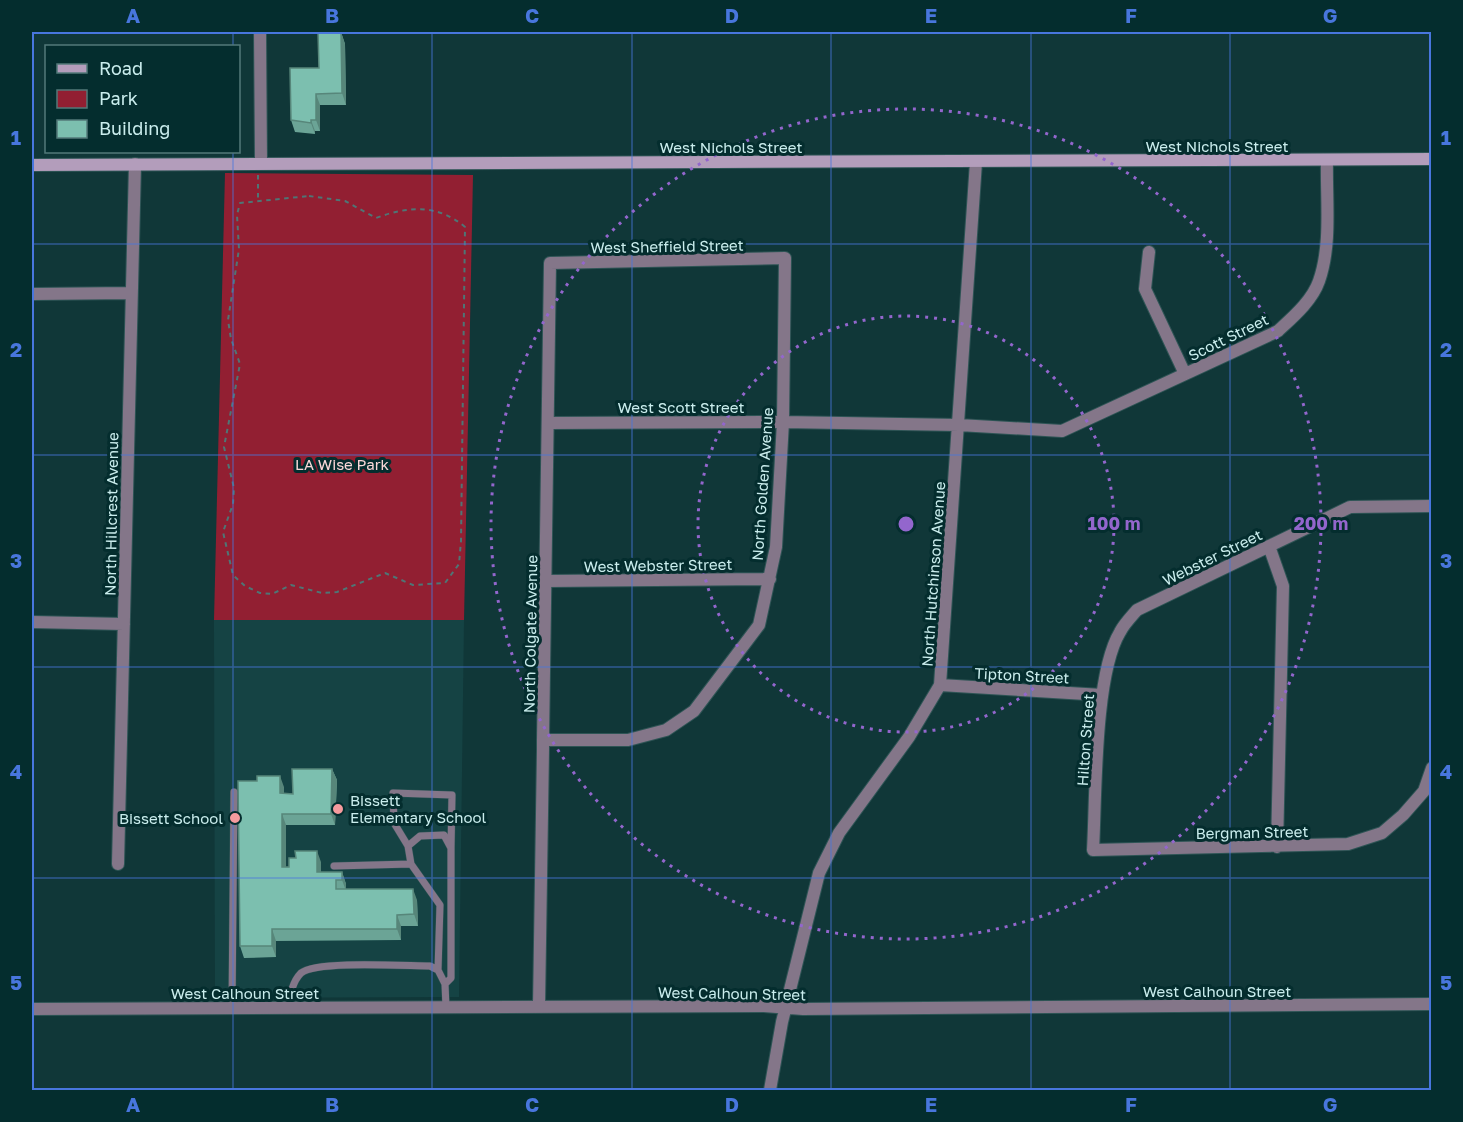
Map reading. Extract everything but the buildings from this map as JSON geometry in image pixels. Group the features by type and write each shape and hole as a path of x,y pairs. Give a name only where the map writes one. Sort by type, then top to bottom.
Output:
{"street":[{"path":"259,169 260,32"},
{"name":"West Nichols Street","path":"32,165 135,164 259,169 1431,159"},
{"name":"Scott Street","path":"959,425 1062,431 1278,331 1302,308 1319,282 1325,249 1327,160"},
{"name":"North Hutchinson Avenue","path":"770,1090 814,887 825,859 839,833 917,725 940,685 976,162"},
{"name":"North Hillcrest Avenue","path":"118,864 130,293 135,164"},
{"name":"Scott Street","path":"1149,252 1145,289 1185,374"},
{"name":"West Sheffield Street","path":"550,264 785,258"},
{"name":"North Golden Avenue","path":"543,740 628,740 666,730 694,711 759,625 776,548 783,422 785,258"},
{"name":"North Colgate Avenue","path":"539,1006 550,264"},
{"path":"32,294 130,293"},
{"name":"West Scott Street","path":"548,423 783,422 959,425"},
{"name":"Webster Street","path":"1119,633 1137,610 1350,507 1431,506"},
{"path":"1269,546 1283,586 1277,847"},
{"name":"West Webster Street","path":"547,581 770,579"},
{"path":"32,622 124,624"},
{"name":"Hilton Street","path":"1093,850 1102,695 1106,669 1119,633"},
{"name":"Tipton Street","path":"940,685 1102,695"},
{"name":"Bergman Street","path":"1093,850 1348,844 1382,833 1403,815 1424,791 1431,768"},
{"name":"West Calhoun Street","path":"32,1009 1431,1004"}],"lane":[{"path":"232,1008 234,792"},
{"path":"445,984 451,978 452,795 393,793 394,823 408,846 411,864 440,905 438,970 445,984 446,1007"},
{"path":"408,846 420,837 444,835 452,848"},
{"path":"334,866 411,864"},
{"path":"288,1008 292,989 302,972 323,965 430,966 438,970"}],"path":[{"path":"258,200 259,169"},
{"path":"309,196 345,201 376,218 405,209 422,208 453,218 465,227 461,541 459,564 445,583 413,585 385,573 337,592 322,593 291,585 272,594 260,593 244,586 233,575 223,532 233,504 234,488 224,447 240,364 228,320 239,249 237,215 240,203 258,200 309,196"}],"shaded area":[{"name":"Bissett Elementary School","path":"214,620 464,620 459,997 215,998"}],"green space":[{"name":"LA Wise Park","path":"225,173 473,175 464,620 214,620"}],"place":[{"name":"Bissett Elementary School","path":"338,809"},
{"name":"Bissett School","path":"235,818"}]}
